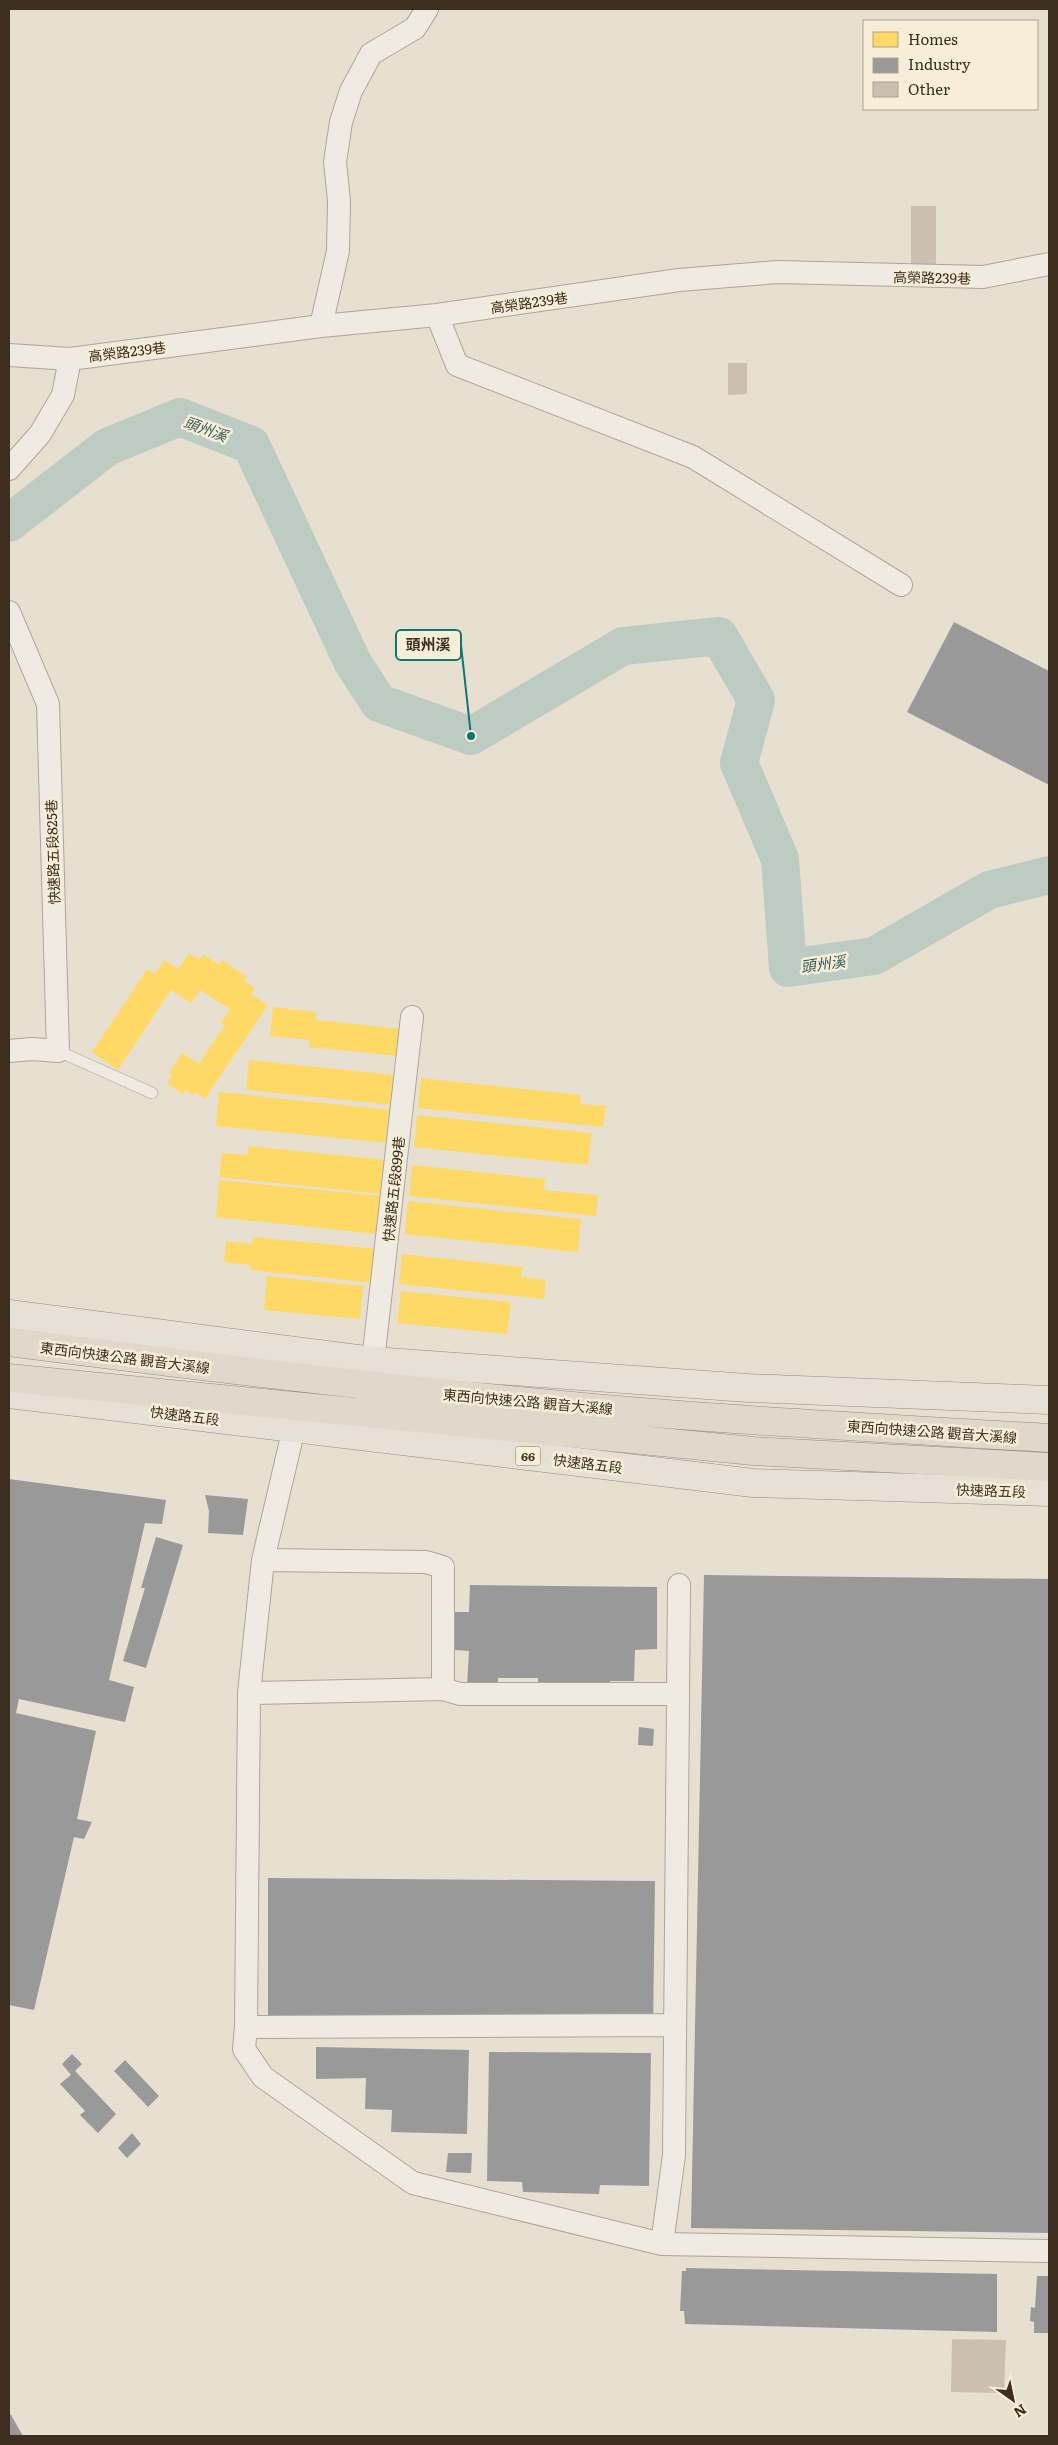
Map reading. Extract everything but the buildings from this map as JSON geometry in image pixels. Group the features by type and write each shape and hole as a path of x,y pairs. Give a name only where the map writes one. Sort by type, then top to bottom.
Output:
{"highway":[{"name":"東西向快速公路 觀音大溪線","path":"9,1342 224,1370 553,1404 755,1420 1049,1438"},
{"name":"東西向快速公路 觀音大溪線","path":"9,1378 753,1451 1049,1466"}],"main road":[{"path":"9,1314 373,1362 748,1388 1049,1400"},
{"name":"快速路五段","path":"9,1394 753,1482 1049,1492"}],"street":[{"path":"321,326 338,251 339,201 335,162 341,122 351,91 371,54 415,28 427,9"},
{"name":"高榮路239巷","path":"9,355 70,359 321,326 437,315 679,280 778,272 983,277 1049,264"},
{"path":"437,315 457,364 693,457 901,585"},
{"path":"9,469 40,434 62,395 70,359"},
{"name":"快速路五段825巷","path":"10,615 48,704 58,1050"},
{"name":"快速路五段899巷","path":"373,1362 412,1017"},
{"path":"9,1051 32,1049 58,1050"},
{"path":"294,1428 263,1560 249,1693 246,2027 244,2048 263,2077 413,2183 662,2244 1049,2251"},
{"path":"263,1560 426,1562 443,1567 443,1689"},
{"path":"662,2244 674,2155 673,2025 676,1694 679,1585"},
{"path":"249,1693 443,1689 460,1694 676,1694"},
{"path":"246,2027 673,2025"}],"lane":[{"path":"58,1050 152,1093"}],"waterway":[{"name":"頭州溪","path":"9,523 107,447 180,417 251,445 353,663 379,703 471,736 623,646 719,636 756,700 739,763 780,859 788,968 874,956 989,890 1049,875"}],"place":[{"name":"頭州溪","path":"471,736"}]}
